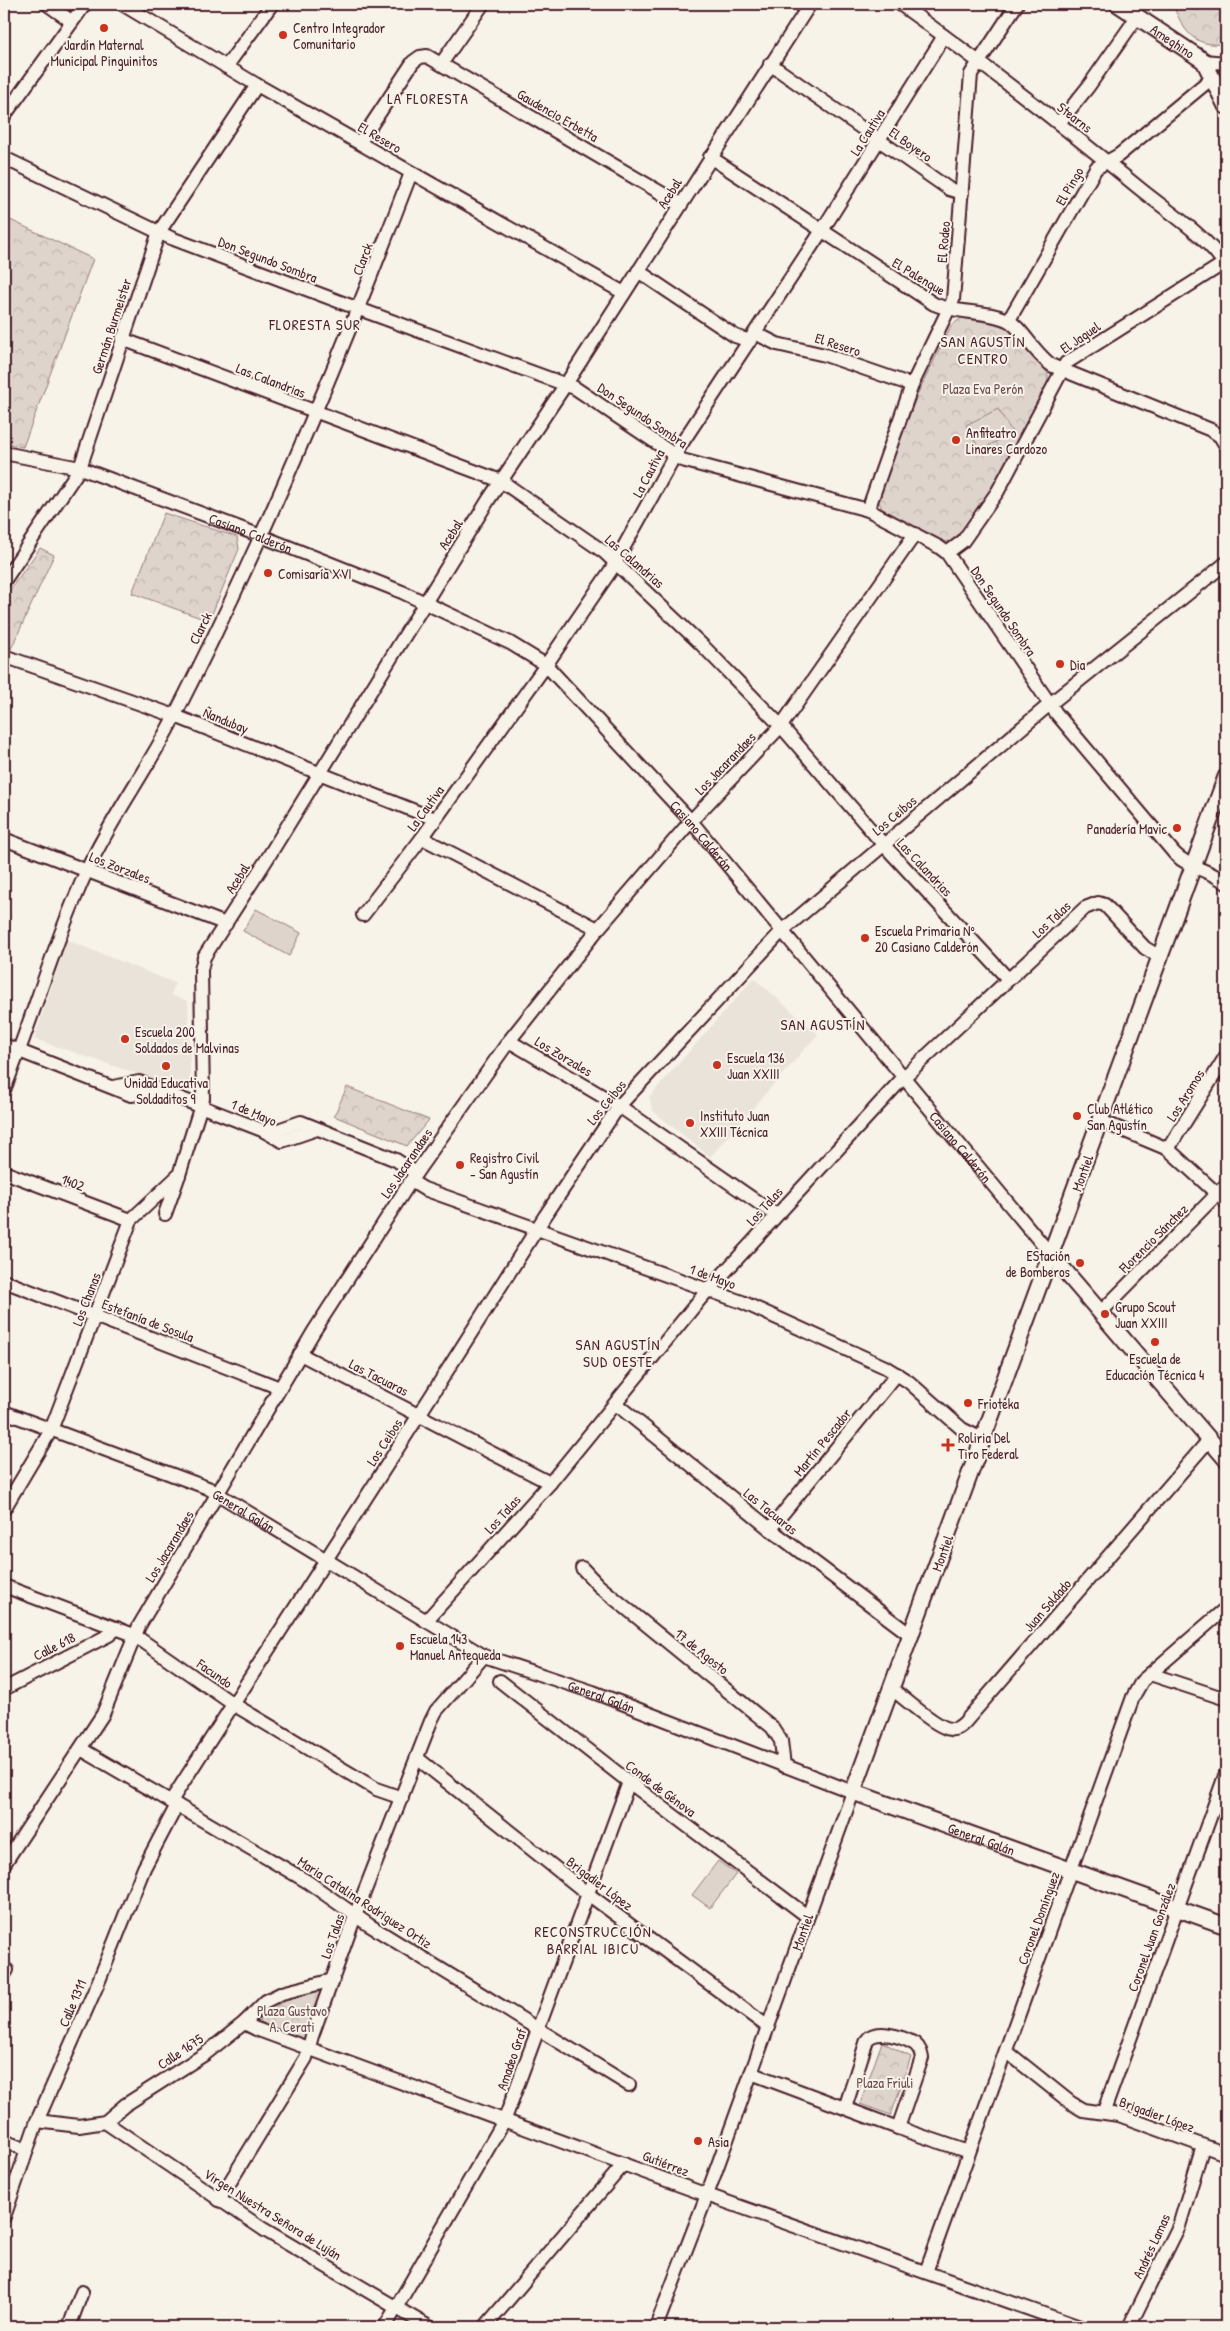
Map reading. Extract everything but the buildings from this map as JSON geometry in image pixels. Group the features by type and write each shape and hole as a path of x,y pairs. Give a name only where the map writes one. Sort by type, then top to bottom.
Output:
{"street":[{"path":"47,4 71,21"},
{"path":"4,116 85,4"},
{"name":"El Resero","path":"122,4 257,85 624,293"},
{"path":"226,67 272,4"},
{"path":"441,64 483,4"},
{"name":"Acebal","path":"202,1108 202,964 209,948 226,924 501,481 566,384 810,4"},
{"name":"Stearns","path":"900,4 980,61 1059,123 1210,246 1225,263"},
{"name":"El Rodeo","path":"868,510 912,385 950,310 953,300 971,74 1017,4"},
{"name":"Ameghino","path":"1118,4 1204,61 1226,63"},
{"path":"1059,123 1088,87 1137,17"},
{"name":"La Cautiva","path":"363,915 422,838 546,665 616,562 674,456 821,232 944,36"},
{"name":"Gaudencio Erbetta","path":"360,142 413,62 420,57 427,56 680,204"},
{"name":"Ameghino","path":"1204,61 1226,106"},
{"name":"El Boyero","path":"770,64 948,189 962,193"},
{"name":"El Pingo","path":"1009,320 1096,168 1119,155 1212,78"},
{"name":"Germán Burmeister","path":"4,581 80,468 159,232 257,85"},
{"name":"El Palenque","path":"710,157 821,232 934,304 950,310 1009,320"},
{"name":"Don Segundo Sombra","path":"4,158 159,232 359,309 576,388 674,456 691,464 868,510 915,534 947,553 1050,704 1175,854 1193,867 1225,880"},
{"name":"Clarck","path":"4,1090 20,1051 63,928 87,870 175,716 261,536 359,309 411,173"},
{"name":"El Jaguel","path":"947,553 963,541 998,491 1061,370 1073,358 1225,263"},
{"name":"El Resero","path":"638,271 735,336 753,337 825,354 912,385"},
{"path":"1009,320 1043,359 1061,370 1210,430 1220,436 1226,446"},
{"name":"Las Calandrias","path":"122,339 501,481 616,562 702,644 781,726 883,844 1008,979"},
{"name":"Casiano Calderón","path":"4,453 80,468 261,536 425,602 510,643 546,665 691,821 1052,1256 1226,1459"},
{"name":"Los Jacarandaes","path":"4,1864 109,1704 134,1635 300,1354 414,1177 509,1041 598,929 691,821 781,726 915,534"},
{"name":"Los Ceibos","path":"174,1803 233,1704 420,1415 536,1230 619,1106 782,930 1050,704 1226,563"},
{"name":"Ñandubay","path":"4,656 175,716 435,819"},
{"name":"Montiel","path":"656,2327 707,2194 807,1916 1052,1256 1226,777"},
{"path":"422,838 598,929"},
{"name":"Los Zorzales","path":"4,839 226,924"},
{"name":"Los Talas","path":"426,1621 550,1483 710,1290 776,1215 903,1078 1085,908 1098,903 1112,911 1145,948 1160,957"},
{"name":"Los Zorzales","path":"509,1041 619,1106 776,1215"},
{"name":"1 de Mayo","path":"4,1045 113,1086 139,1082 262,1130 278,1130 301,1122 396,1160 424,1189 742,1302 897,1374 962,1428 984,1440"},
{"name":"Los Aromos","path":"1168,1149 1226,1056"},
{"name":"Los Chanas","path":"4,1509 51,1430 131,1220 179,1175 202,1108"},
{"path":"1101,1121 1168,1149 1223,1193"},
{"name":"1402","path":"4,1172 131,1220"},
{"path":"165,1214 179,1175"},
{"name":"Florencio Sánchez","path":"1101,1312 1223,1193"},
{"name":"Estefanía de Sosula","path":"4,1282 280,1388"},
{"name":"Las Tacuaras","path":"300,1354 550,1483"},
{"name":"Martín Pescador","path":"770,1529 897,1374"},
{"name":"Las Tacuaras","path":"616,1404 770,1529 912,1636"},
{"name":"General Galán","path":"4,1412 199,1484 484,1656 593,1692 853,1792 1070,1872 1226,1926"},
{"name":"Juan Soldado","path":"892,1689 941,1726 953,1730 965,1722 1209,1440"},
{"name":"17 de Agosto","path":"582,1568 599,1586 772,1727 781,1742 784,1766"},
{"name":"Facundo","path":"4,1586 134,1635 233,1704 376,1789 402,1798"},
{"name":"Coronel Domínguez","path":"926,2272 1132,1697 1142,1681 1226,1608"},
{"name":"Calle 618","path":"4,1689 109,1635 117,1628"},
{"name":"Los Talas","path":"220,2200 277,2109 310,2049 312,2036 355,1916 436,1711 484,1656"},
{"path":"1150,1674 1226,1699"},
{"name":"Conde de Génova","path":"500,1680 629,1782 807,1916"},
{"name":"Maria Catalina Rodriguez Ortiz","path":"81,1749 308,1882 355,1916 630,2085"},
{"name":"Brigadier López","path":"417,1758 588,1894 768,2027"},
{"name":"Coronel Juan González","path":"1104,2111 1226,1773"},
{"name":"Amadeo Graf","path":"385,2327 505,2119 629,1782"},
{"name":"Calle 1311","path":"4,2217 37,2121 98,1983 144,1868 174,1803"},
{"name":"Calle 1675","path":"105,2122 125,2105 205,2054 274,1997 333,1980"},
{"name":"Gutiérrez","path":"244,2023 624,2164 1080,2327"},
{"path":"845,2108 871,2034 879,2032 915,2045 920,2050 922,2058 898,2128"},
{"name":"Brigadier López","path":"1006,2051 1070,2103 1083,2110 1104,2111 1226,2154"},
{"path":"751,2073 898,2128 969,2152"},
{"path":"37,2121 79,2126 105,2122"},
{"name":"Virgen Nuestra Señora de Luján","path":"105,2122 263,2229 429,2327"},
{"path":"4,2141 27,2150"},
{"name":"Andrés Lamas","path":"1129,2327 1179,2226 1202,2146"},
{"path":"485,2327 624,2164"},
{"path":"69,2327 82,2292"}],"shaded area":[{"path":"67,940 175,983 171,995 188,1001 191,1092 34,1039"},
{"path":"754,978 818,1034 710,1157 653,1111 649,1097"}],"green space":[{"path":"1172,4 1218,4 1226,27 1226,44 1205,43 1197,40 1181,22"},
{"path":"4,217 93,259 23,447 4,443"},
{"name":"Plaza Eva Perón","path":"961,318 1005,325 1042,365 1048,374 1048,382 994,488 958,540 945,542 882,509 878,500 917,395 951,326"},
{"path":"998,409 1012,432 980,451 966,425"},
{"path":"164,513 237,537 239,549 209,621 132,593"},
{"path":"40,548 54,555 11,649 4,646 4,598"},
{"path":"256,909 301,933 289,956 243,931"},
{"path":"347,1087 429,1120 407,1146 334,1116"},
{"path":"718,1861 736,1874 710,1908 692,1895"},
{"name":"Plaza Gustavo A. Cerati","path":"315,1990 320,1993 305,2037 300,2041 262,2026 259,2019 279,2004"},
{"name":"Plaza Friuli","path":"882,2042 911,2057 891,2115 860,2104"}],"place":[{"name":"Jardín Maternal Municipal Pinguinitos","path":"104,28"},
{"name":"Centro Integrador Comunitario","path":"283,35"},
{"name":"Anfiteatro Linares Cardozo","path":"956,440"},
{"name":"Comisaría XVI","path":"268,573"},
{"name":"Dia","path":"1060,664"},
{"name":"Panadería Mavic","path":"1177,828"},
{"name":"Escuela Primaria Nº 20 Casiano Calderón","path":"865,938"},
{"name":"Escuela 200 Soldados de Malvinas","path":"125,1039"},
{"name":"Escuela 136 Juan XXIII","path":"717,1065"},
{"name":"Unidad Educativa Soldaditos 9","path":"166,1066"},
{"name":"Club Atlético San Agustín","path":"1077,1116"},
{"name":"Instituto Juan XXIII Técnica","path":"690,1123"},
{"name":"Registro Civil - San Agustín","path":"460,1165"},
{"name":"EStación de Bomberos","path":"1080,1263"},
{"name":"Grupo Scout Juan XXIII","path":"1105,1314"},
{"name":"Escuela de Educación Técnica 4","path":"1155,1342"},
{"name":"Frioteka","path":"968,1403"},
{"name":"Roliria Del Tiro Federal","path":"948,1445"},
{"name":"Escuela 143 Manuel Antequeda","path":"400,1646"},
{"name":"Asia","path":"698,2141"}],"district":[{"name":"LA FLORESTA","path":"428,98"},
{"name":"FLORESTA SUR","path":"315,324"},
{"name":"SAN AGUSTÍN CENTRO","path":"983,350"},
{"name":"SAN AGUSTÍN","path":"823,1024"},
{"name":"SAN AGUSTÍN SUD OESTE","path":"618,1352"},
{"name":"RECONSTRUCCIÓN BARRIAL IBICU","path":"593,1940"}]}
